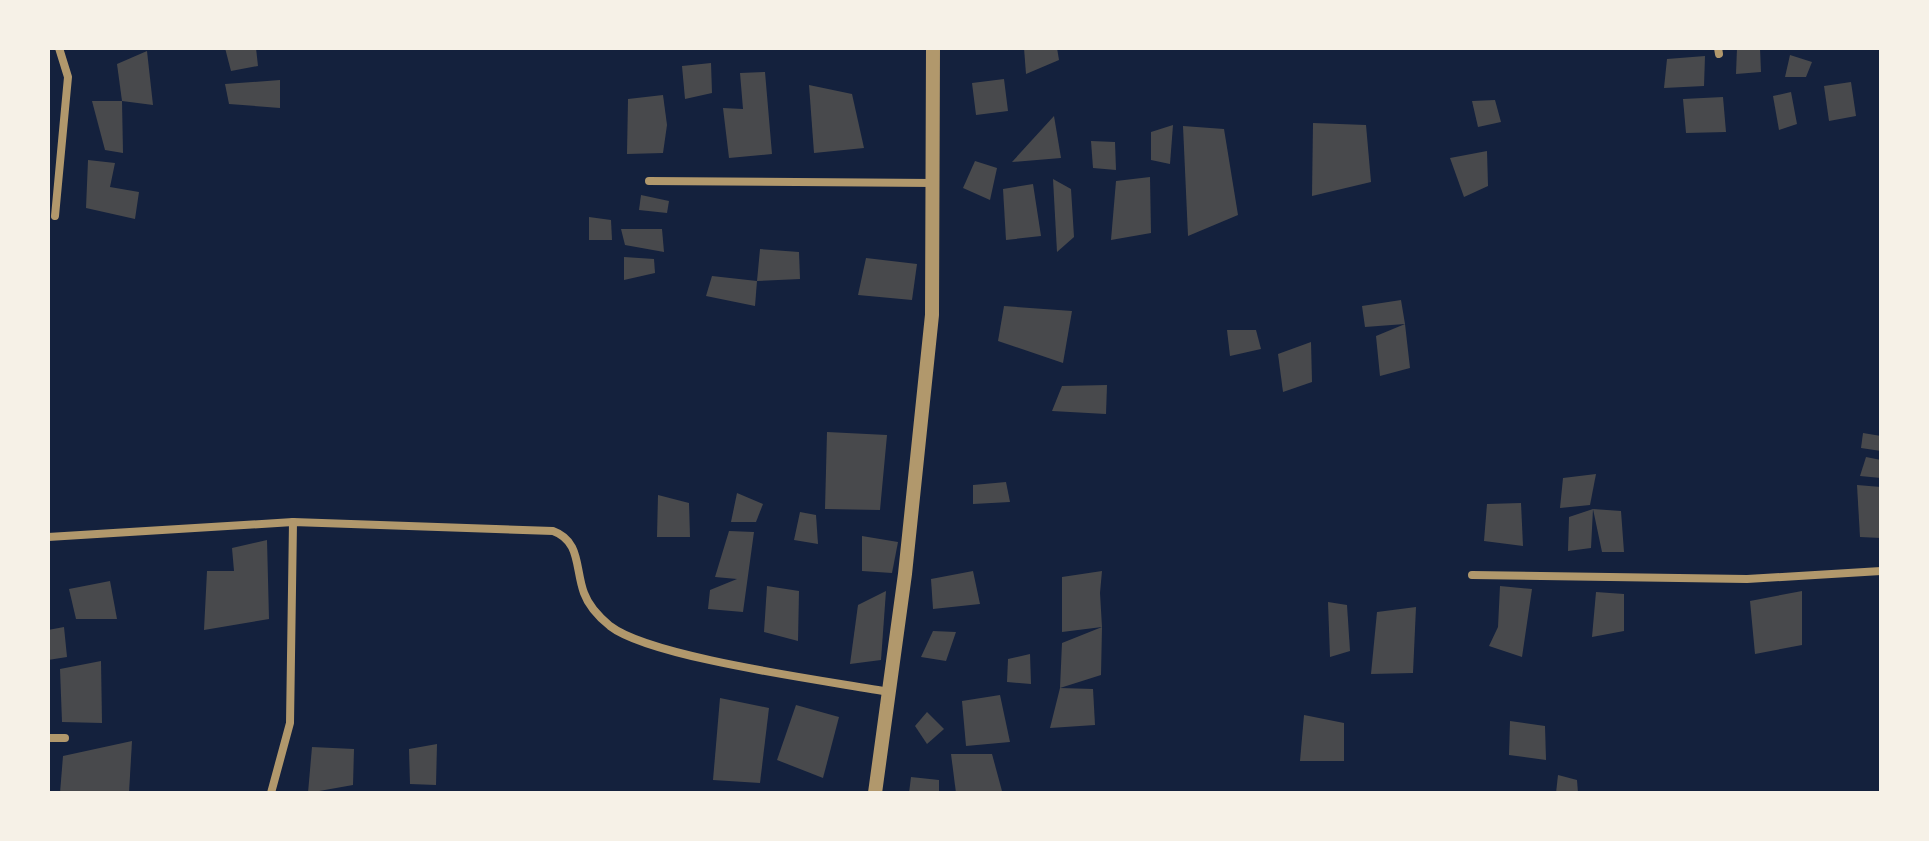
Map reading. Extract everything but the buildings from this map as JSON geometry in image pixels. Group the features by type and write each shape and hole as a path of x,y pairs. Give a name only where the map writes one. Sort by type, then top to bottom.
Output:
{"street":[{"path":"55,216 68,77 59,48"},
{"path":"875,793 932,315 935,183 933,48"},
{"path":"649,181 935,183"},
{"path":"48,537 293,522 553,531 564,535 573,545 583,592 592,609 623,635 729,662 889,692"},
{"path":"271,793 290,723 293,522"},
{"path":"1472,575 1747,579 1881,571"},
{"path":"48,738 65,738"}]}
